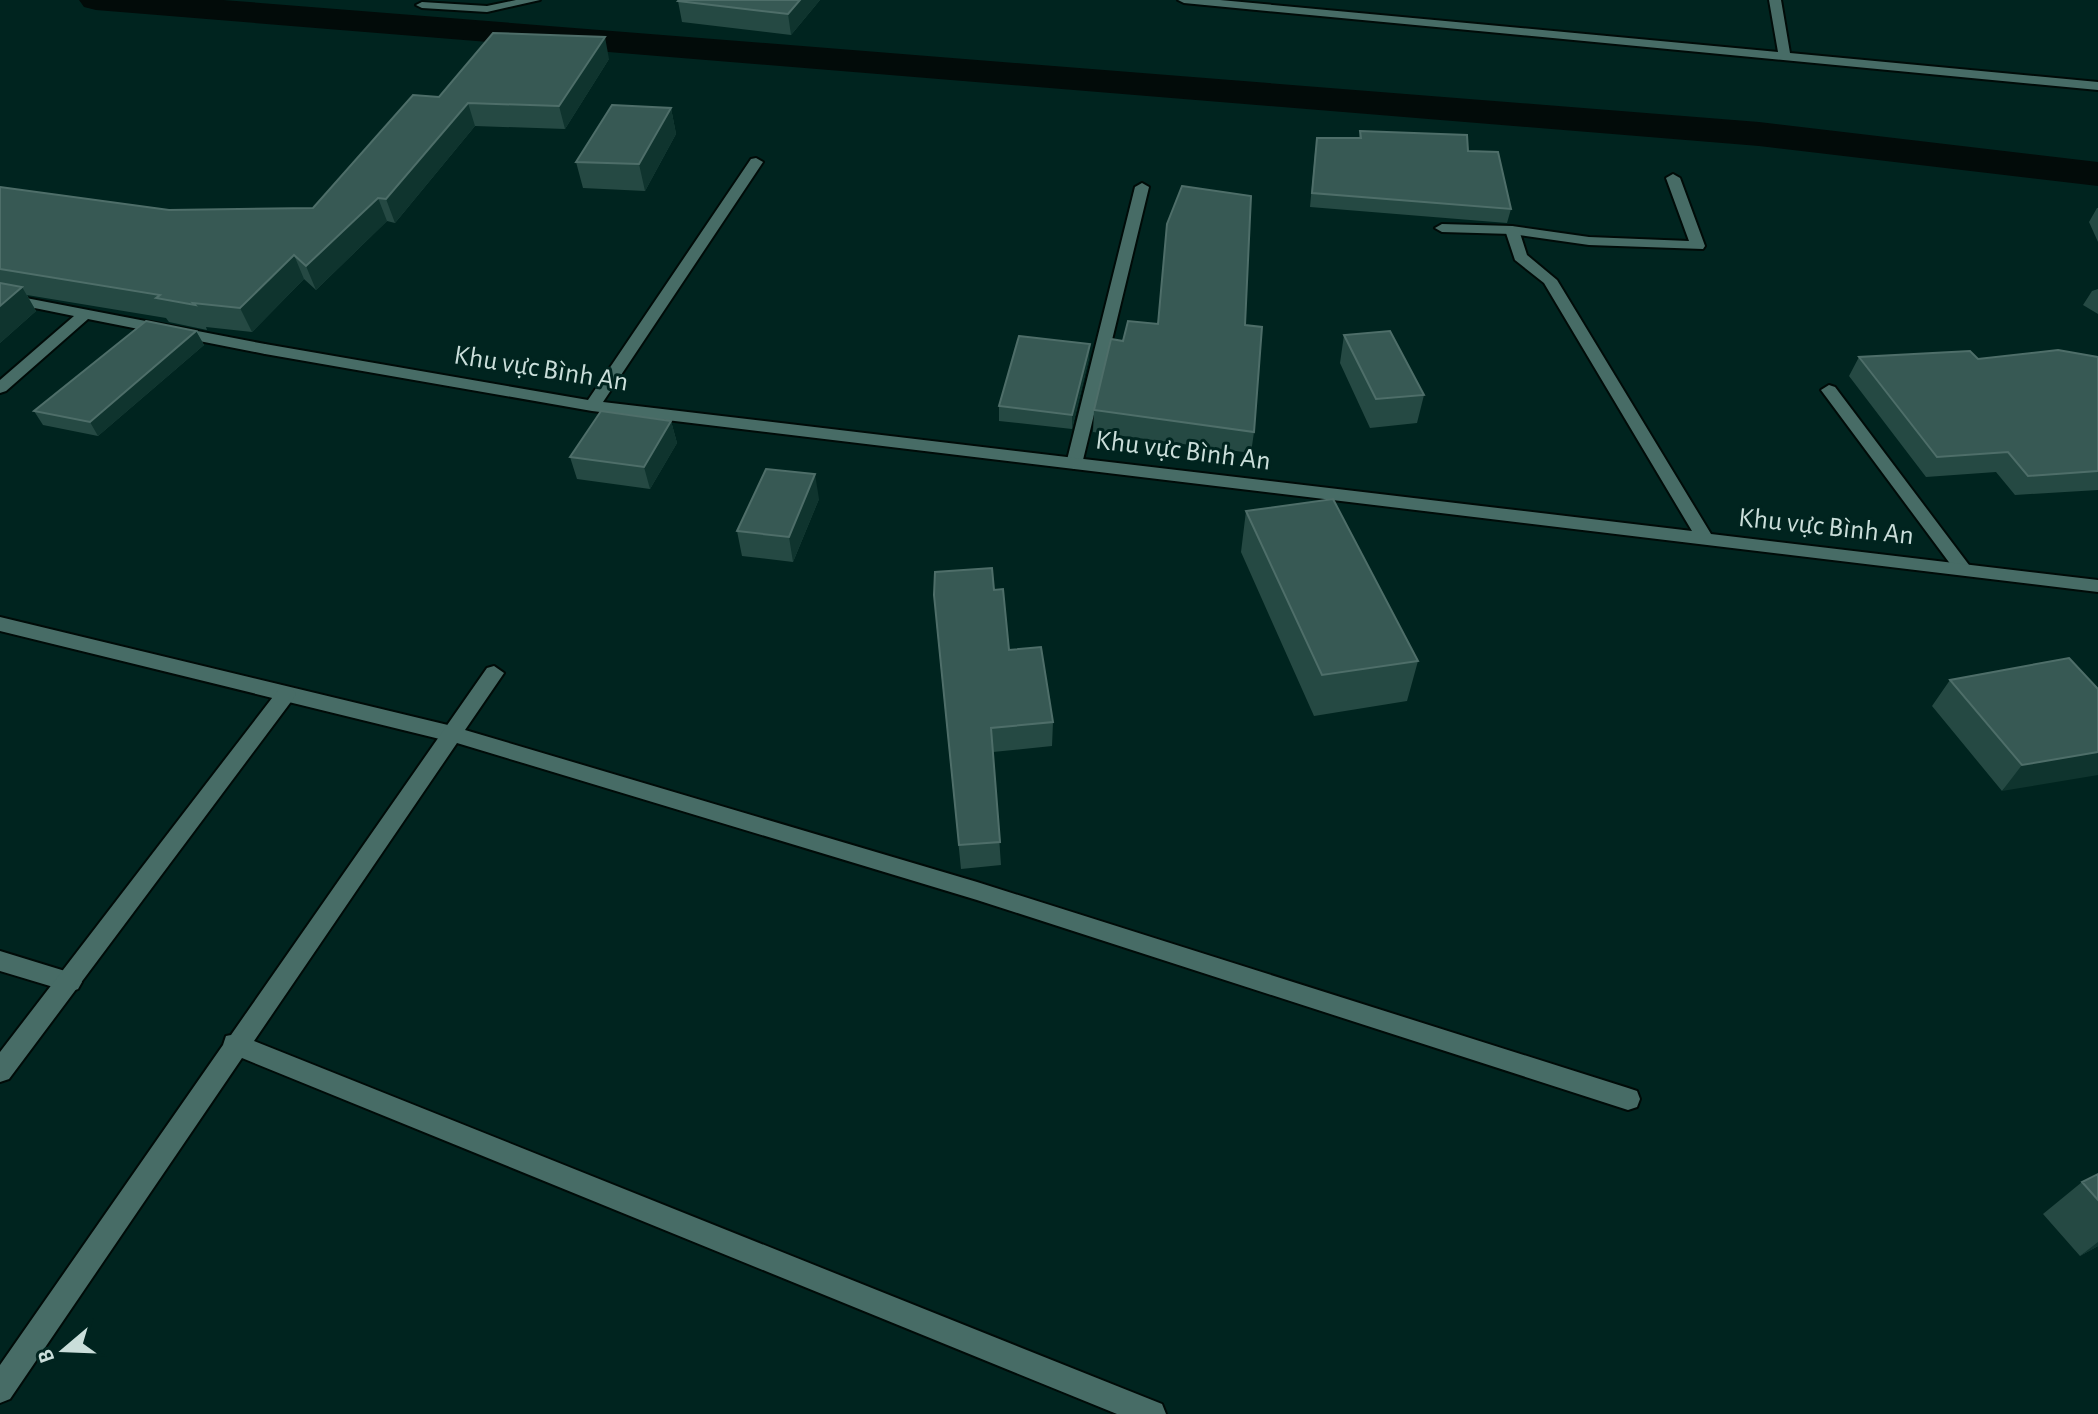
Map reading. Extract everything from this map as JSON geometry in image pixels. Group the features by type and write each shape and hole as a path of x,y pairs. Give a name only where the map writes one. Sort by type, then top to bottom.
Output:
{"street":[{"path":"422,5 487,9 534,0"},
{"path":"1184,0 2098,86"},
{"path":"1775,0 1785,57"},
{"path":"592,406 756,162"},
{"path":"1442,228 1512,230 1589,241 1698,246 1673,178"},
{"path":"1074,464 1142,187"},
{"path":"1512,230 1520,257 1550,280 1705,539"},
{"name":"Khu vực Bình An","path":"0,297 265,349 592,406 2098,586"},
{"path":"0,388 85,314"},
{"path":"1829,390 1963,569"},
{"path":"0,624 452,734 977,891 1628,1099"},
{"path":"0,1389 235,1044 494,673"},
{"path":"0,1071 286,694"},
{"path":"0,961 70,982"},
{"path":"235,1044 1152,1414"}],"building":[{"path":"679,0 800,0 788,14"},
{"path":"493,33 605,37 559,106 468,103 386,199 378,198 306,266 294,255 240,308 193,303 195,305 156,298 160,295 0,269 0,187 169,210 313,208 413,95 439,97"},
{"path":"612,105 671,108 639,164 576,162"},
{"path":"1360,131 1467,135 1468,151 1498,152 1511,209 1312,193 1317,138 1361,138"},
{"path":"1182,186 1251,196 1245,325 1262,327 1254,432 1094,410 1111,339 1123,341 1128,321 1158,324 1167,224"},
{"path":"0,283 22,287 0,306"},
{"path":"146,321 196,331 90,422 34,411"},
{"path":"1390,331 1424,395 1376,399 1344,335"},
{"path":"1019,336 1090,344 1072,415 999,406"},
{"path":"2058,350 2098,357 2098,471 2028,476 2008,452 1937,457 1859,357 1970,351 1978,359"},
{"path":"601,411 671,421 644,467 570,457"},
{"path":"766,469 815,474 789,537 737,531"},
{"path":"1333,499 1418,661 1322,675 1246,511"},
{"path":"992,568 994,590 1003,589 1009,650 1041,647 1053,722 991,728 1000,842 959,845 934,595 935,572"},
{"path":"2069,658 2098,689 2098,752 2022,765 1950,680"},
{"path":"2098,1174 2098,1200 2082,1182"}],"waterway":[{"path":"96,0 1759,134 2098,174"}]}
